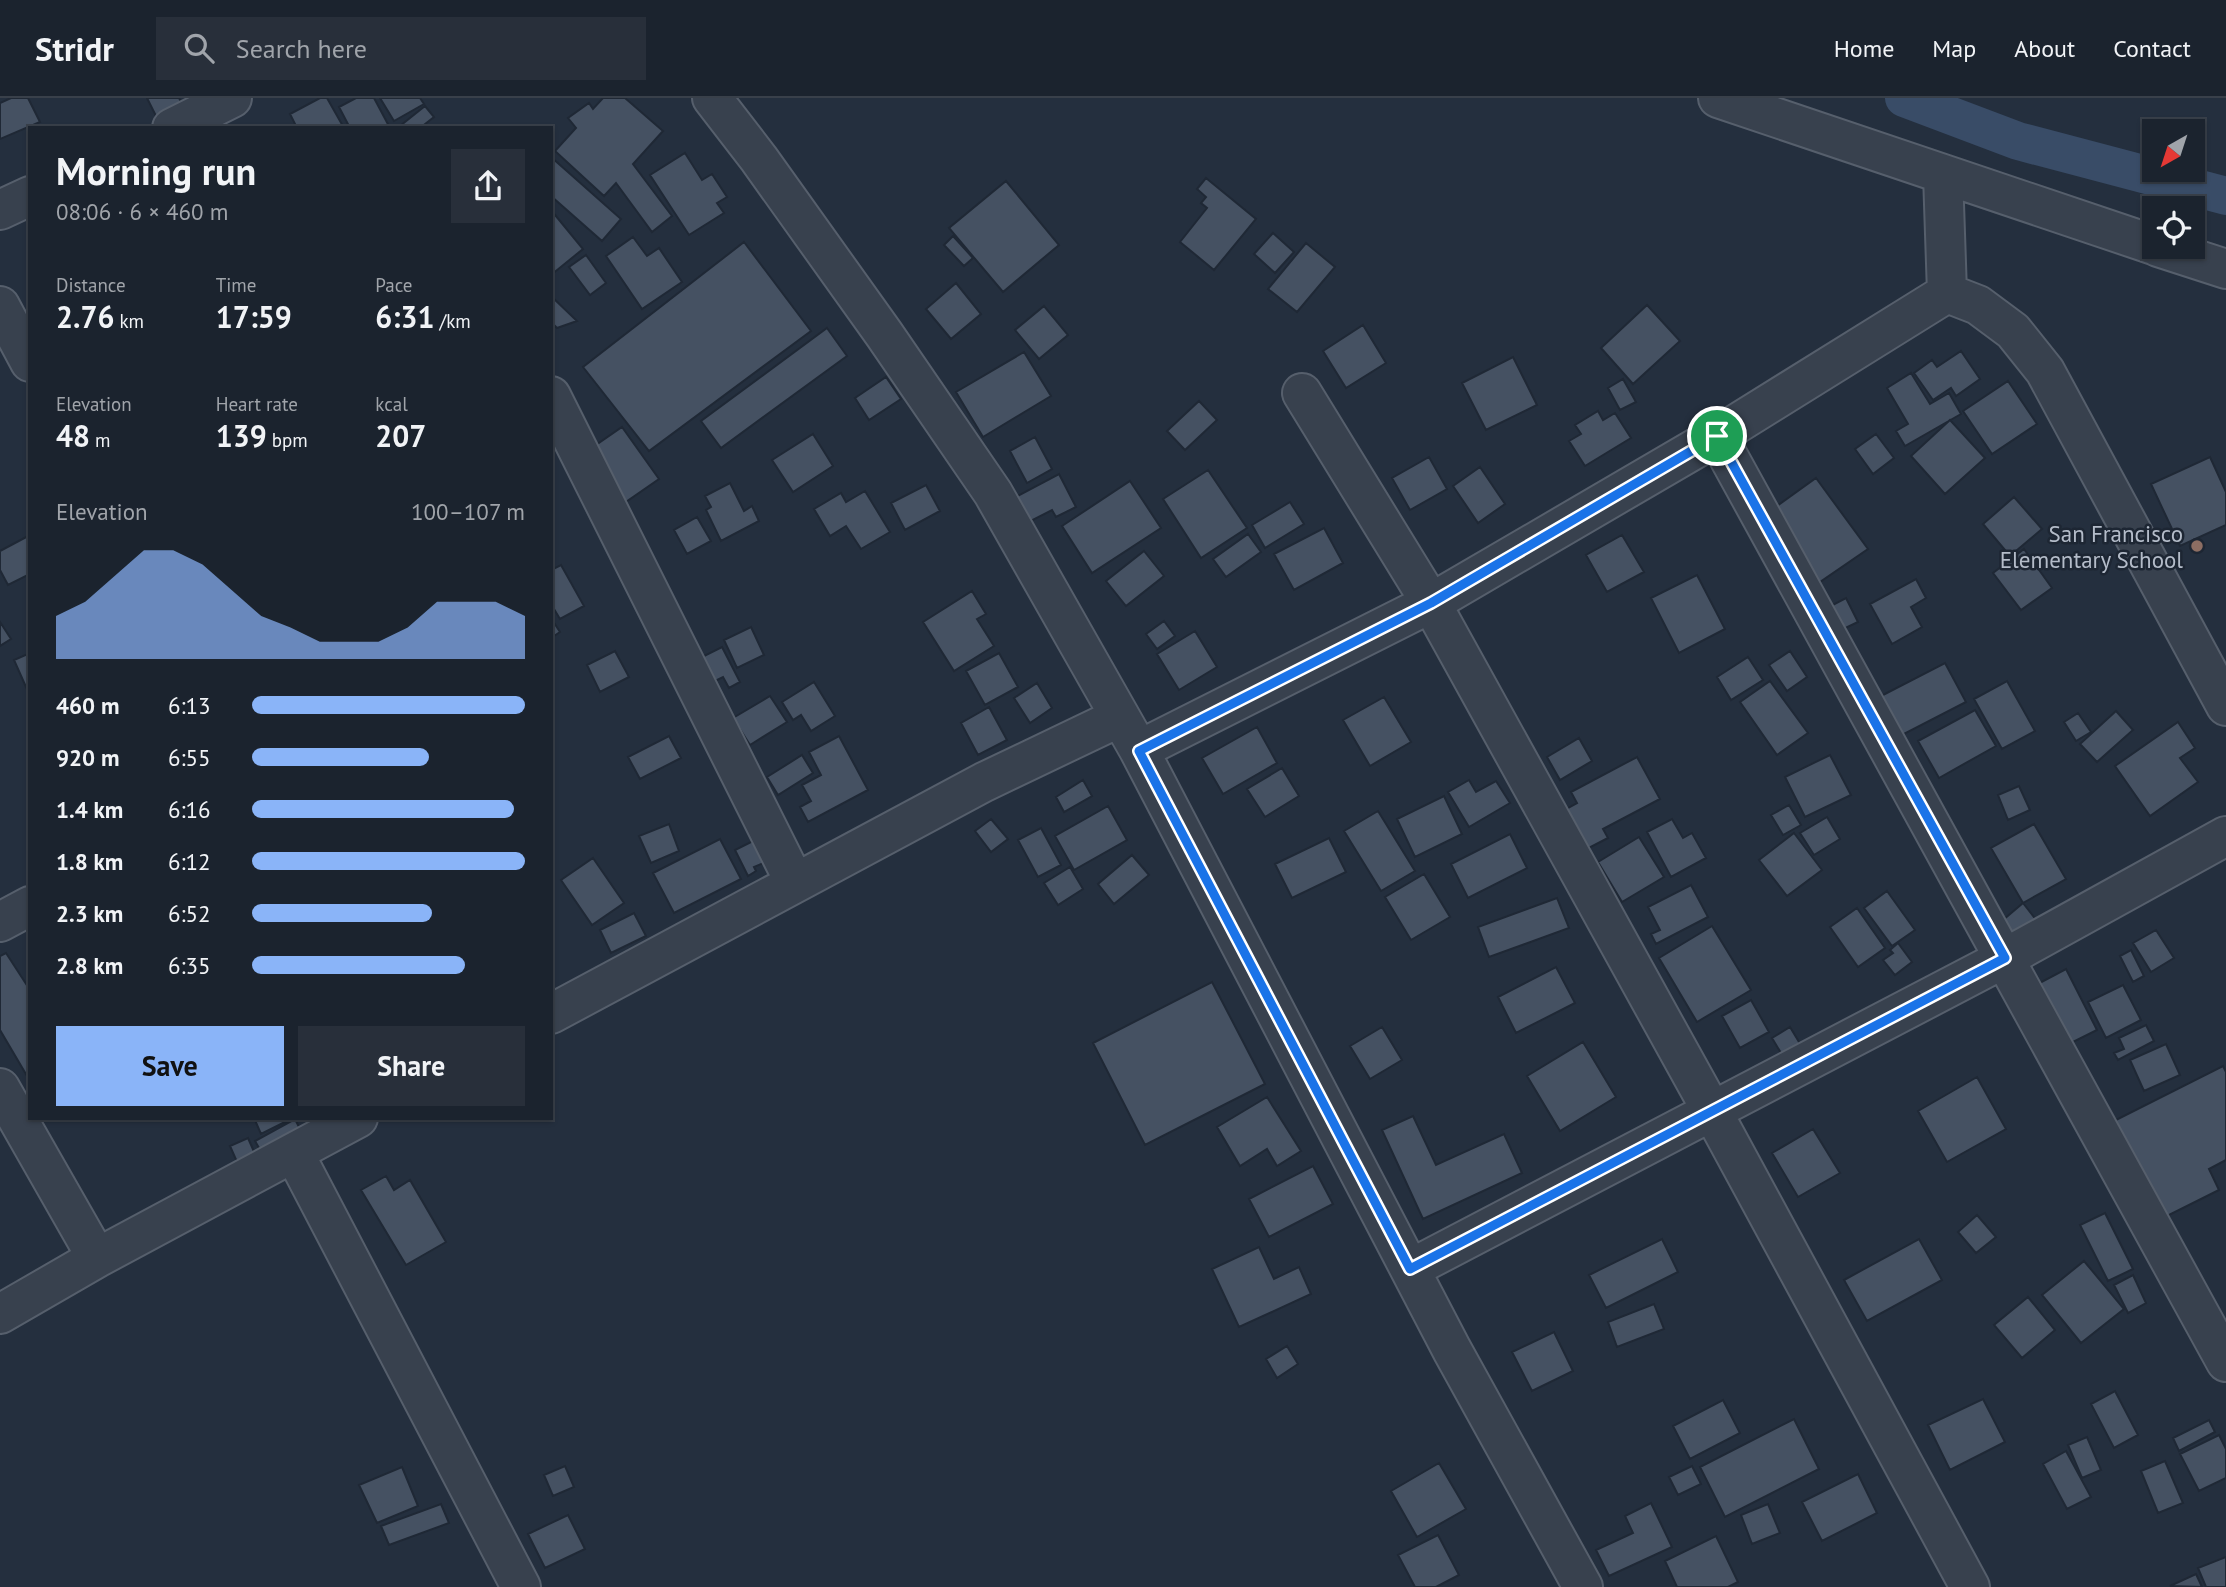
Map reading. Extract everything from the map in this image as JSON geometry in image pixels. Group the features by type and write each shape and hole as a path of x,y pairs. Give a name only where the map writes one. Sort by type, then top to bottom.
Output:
{"street":[{"path":"176,126 232,98"},
{"path":"712,98 884,334 993,493 1139,751 1452,1350 1583,1587"},
{"path":"1718,98 2142,241"},
{"path":"1943,174 1947,293"},
{"path":"0,210 28,197"},
{"path":"2194,259 2226,270"},
{"path":"1139,751 1431,603 1717,436 1947,293"},
{"path":"1947,293 1978,305 2013,331 2045,371 2226,706"},
{"path":"0,306 28,358"},
{"path":"1302,393 1431,603 1713,1113 1970,1587"},
{"path":"553,400 795,883"},
{"path":"1717,436 2226,1362"},
{"path":"553,1013 984,782 1120,717"},
{"path":"1410,1269 1713,1113 2005,958 2226,836"},
{"path":"0,922 28,907"},
{"path":"0,1088 97,1258"},
{"path":"0,1314 97,1258 354,1120"},
{"path":"294,1153 521,1587"}],"building":[{"path":"11,98 28,98 40,122 0,139 0,103"},
{"path":"147,98 179,98 185,109 159,122"},
{"path":"320,98 327,98 343,126 296,126 290,114"},
{"path":"356,98 374,98 389,126 349,126 339,107"},
{"path":"380,98 420,98 424,104 394,121"},
{"path":"603,98 625,98 663,131 633,164 672,216 652,232 616,183 604,196 555,151 576,128 568,118 589,103 593,109"},
{"path":"425,106 434,117 423,126 400,126"},
{"path":"685,153 702,180 712,174 727,197 717,203 724,213 689,235 650,175"},
{"path":"553,159 621,219 602,241 553,198"},
{"path":"1206,178 1256,219 1214,270 1180,242 1207,208 1201,203 1206,197 1197,189"},
{"path":"1006,181 1059,245 1003,292 949,228"},
{"path":"553,212 583,249 553,273"},
{"path":"1273,233 1294,252 1275,273 1254,254"},
{"path":"953,236 973,258 964,266 944,245"},
{"path":"633,237 647,256 659,248 682,282 642,309 606,256"},
{"path":"744,242 811,331 649,451 583,367"},
{"path":"1306,243 1335,267 1297,312 1268,289"},
{"path":"586,255 606,283 590,295 569,267"},
{"path":"956,283 981,314 951,339 926,309"},
{"path":"553,298 577,321 557,328 553,324"},
{"path":"1647,305 1680,341 1633,384 1601,348"},
{"path":"1044,306 1068,335 1039,359 1015,330"},
{"path":"1363,325 1386,363 1346,388 1323,351"},
{"path":"827,328 847,356 721,448 701,421"},
{"path":"1961,351 1980,379 1956,396 1951,388 1933,400 1914,373 1932,360 1937,367"},
{"path":"1024,352 1051,396 983,437 956,392"},
{"path":"1513,357 1537,405 1486,430 1462,383"},
{"path":"1911,373 1930,404 1949,393 1961,414 1905,446 1896,431 1908,424 1887,388"},
{"path":"886,377 901,399 869,420 855,398"},
{"path":"1623,379 1636,402 1620,410 1608,388"},
{"path":"2008,381 2037,424 1992,454 1963,411"},
{"path":"1199,401 1217,420 1185,450 1167,431"},
{"path":"1598,411 1603,420 1615,413 1631,438 1585,466 1569,441 1581,434 1575,425"},
{"path":"1950,420 1985,458 1945,494 1911,456"},
{"path":"622,427 659,479 620,506 583,454"},
{"path":"813,434 833,466 793,492 772,460"},
{"path":"1876,434 1894,458 1873,474 1855,449"},
{"path":"1035,437 1052,469 1027,483 1010,451"},
{"path":"1429,457 1447,489 1410,510 1392,478"},
{"path":"2210,457 2226,492 2226,525 2180,546 2151,484"},
{"path":"1480,467 1505,504 1478,523 1453,486"},
{"path":"1208,470 1247,528 1201,558 1163,499"},
{"path":"1059,474 1076,507 1056,517 1052,510 1021,526 1008,501"},
{"path":"1816,478 1868,549 1817,584 1777,522 1784,517 1777,506"},
{"path":"1130,481 1161,528 1092,573 1062,526"},
{"path":"730,483 744,511 752,506 759,521 721,541 706,510 711,507 705,496"},
{"path":"926,485 940,511 905,530 891,503"},
{"path":"865,491 890,532 861,549 846,526 830,536 814,509 841,493 846,502"},
{"path":"2014,497 2042,529 2010,556 1983,524"},
{"path":"1290,502 1304,524 1265,548 1252,525"},
{"path":"697,517 711,541 687,554 674,530"},
{"path":"1324,528 1343,563 1294,590 1274,554"},
{"path":"1248,534 1261,552 1226,577 1213,559"},
{"path":"1622,535 1644,572 1607,592 1586,555"},
{"path":"28,536 28,575 8,585 0,570 0,551"},
{"path":"2024,549 2052,588 2021,610 1993,573"},
{"path":"1144,551 1164,576 1126,606 1106,581"},
{"path":"561,565 584,606 560,619 553,607 553,569"},
{"path":"1697,575 1725,629 1679,653 1651,598"},
{"path":"1916,579 1926,598 1911,607 1922,627 1892,644 1870,604"},
{"path":"972,591 986,614 977,619 994,646 954,671 923,622"},
{"path":"1846,598 1858,622 1835,633 1823,610"},
{"path":"553,621 560,632 553,637"},
{"path":"1164,621 1175,636 1157,649 1146,634"},
{"path":"0,622 11,639 0,646"},
{"path":"751,627 764,655 737,668 724,640"},
{"path":"1195,631 1217,667 1179,690 1157,654"},
{"path":"722,647 740,682 729,688 723,677 709,684 696,660"},
{"path":"615,651 629,677 600,692 587,665"},
{"path":"1790,651 1807,677 1787,691 1769,665"},
{"path":"999,653 1018,687 985,705 966,671"},
{"path":"28,654 28,692 14,660"},
{"path":"1748,657 1763,680 1731,700 1717,677"},
{"path":"1945,663 1966,702 1902,735 1881,696"},
{"path":"1770,681 1808,733 1777,755 1740,702"},
{"path":"2007,681 2035,731 2002,749 1974,699"},
{"path":"814,682 835,716 811,731 801,715 793,720 782,702"},
{"path":"1037,683 1052,708 1030,723 1014,698"},
{"path":"770,696 787,722 750,745 733,718"},
{"path":"1384,697 1411,742 1370,766 1343,720"},
{"path":"989,707 1007,740 978,755 961,723"},
{"path":"1975,710 1996,746 1939,778 1918,741"},
{"path":"2116,711 2133,730 2097,762 2080,744"},
{"path":"2078,713 2091,732 2076,741 2064,722"},
{"path":"2178,722 2195,748 2180,758 2198,782 2150,816 2115,766"},
{"path":"1257,727 1277,763 1223,794 1202,758"},
{"path":"669,736 681,758 640,779 628,757"},
{"path":"839,736 868,790 808,822 800,807 811,801 802,785 821,775 809,752"},
{"path":"1579,738 1592,761 1560,780 1547,757"},
{"path":"802,755 813,773 778,795 767,777"},
{"path":"1830,755 1851,795 1805,817 1785,777"},
{"path":"1637,757 1660,799 1603,829 1608,838 1583,851 1561,812 1577,803 1571,792"},
{"path":"1282,768 1299,796 1265,817 1247,789"},
{"path":"1083,780 1092,796 1064,812 1056,797"},
{"path":"1469,780 1476,792 1496,781 1510,803 1469,827 1448,792"},
{"path":"2019,786 2030,810 2008,820 1998,795"},
{"path":"1444,796 1462,834 1415,857 1397,819"},
{"path":"1789,805 1801,825 1783,835 1771,815"},
{"path":"1108,806 1127,840 1074,870 1055,836"},
{"path":"1378,811 1415,871 1381,891 1344,831"},
{"path":"1827,817 1840,839 1814,855 1800,833"},
{"path":"991,819 1008,839 991,852 975,831"},
{"path":"1672,819 1683,838 1692,833 1706,858 1671,877 1647,832"},
{"path":"669,824 679,851 651,863 639,836"},
{"path":"2034,824 2066,879 2023,903 1991,848"},
{"path":"1041,828 1061,865 1038,877 1018,840"},
{"path":"1794,833 1822,870 1787,896 1759,860"},
{"path":"1510,834 1527,868 1468,898 1451,864"},
{"path":"1639,837 1664,877 1622,902 1598,862"},
{"path":"1329,838 1346,872 1292,898 1275,864"},
{"path":"720,839 741,879 674,913 653,873"},
{"path":"757,839 768,861 754,867 756,871 748,876 735,850"},
{"path":"1132,855 1149,875 1114,904 1098,884"},
{"path":"593,858 624,903 592,925 561,880"},
{"path":"1070,867 1083,889 1058,905 1044,883"},
{"path":"1424,874 1450,917 1411,940 1385,897"},
{"path":"1691,885 1708,917 1656,944 1651,934 1660,930 1648,907"},
{"path":"1887,891 1915,930 1892,946 1864,908"},
{"path":"1557,898 1569,928 1489,957 1478,927"},
{"path":"2023,903 2037,921 2010,943 1996,926"},
{"path":"1857,908 1885,948 1858,967 1830,927"},
{"path":"634,913 646,936 611,953 600,930"},
{"path":"1712,926 1751,990 1697,1022 1659,958"},
{"path":"2156,930 2174,958 2151,972 2133,943"},
{"path":"1898,943 1912,962 1895,975 1883,960 1893,953 1890,950"},
{"path":"2131,950 2144,976 2133,982 2120,956"},
{"path":"6,953 28,987 28,1078 0,1030 0,956"},
{"path":"1556,967 1575,1003 1516,1033 1498,997"},
{"path":"2066,969 2097,1030 2063,1047 2032,987"},
{"path":"1212,982 1265,1084 1145,1145 1093,1043"},
{"path":"2123,985 2141,1020 2106,1038 2088,1002"},
{"path":"1751,1000 1769,1032 1740,1048 1722,1016"},
{"path":"2146,1025 2154,1041 2118,1060 2114,1053 2124,1049 2119,1038"},
{"path":"1382,1027 1402,1060 1370,1079 1350,1046"},
{"path":"1790,1027 1802,1047 1784,1058 1772,1038"},
{"path":"1583,1042 1616,1097 1560,1131 1527,1076"},
{"path":"2166,1044 2180,1075 2144,1091 2130,1060"},
{"path":"2223,1066 2226,1072 2226,1160 2209,1169 2219,1190 2147,1226 2098,1129"},
{"path":"1977,1077 2006,1129 1947,1162 1918,1111"},
{"path":"1267,1097 1301,1151 1277,1166 1267,1149 1240,1166 1217,1127"},
{"path":"1413,1116 1436,1165 1504,1134 1522,1173 1423,1219 1382,1130"},
{"path":"255,1120 289,1120 261,1134"},
{"path":"293,1120 305,1139 266,1160 255,1141"},
{"path":"1813,1129 1840,1173 1798,1197 1772,1153"},
{"path":"248,1138 259,1163 241,1171 230,1146"},
{"path":"1313,1166 1333,1204 1269,1237 1249,1199"},
{"path":"386,1176 394,1190 410,1180 446,1242 406,1265 361,1190"},
{"path":"2105,1213 2133,1269 2108,1281 2080,1225"},
{"path":"1977,1215 1996,1237 1976,1253 1958,1232"},
{"path":"1662,1239 1678,1272 1606,1308 1589,1275"},
{"path":"1919,1239 1942,1280 1867,1321 1844,1280"},
{"path":"1259,1247 1274,1279 1299,1267 1311,1294 1239,1327 1212,1269"},
{"path":"2084,1261 2124,1309 2081,1343 2042,1295"},
{"path":"2133,1275 2146,1303 2128,1313 2114,1285"},
{"path":"2028,1297 2055,1330 2022,1358 1994,1325"},
{"path":"1654,1304 1664,1329 1617,1347 1608,1322"},
{"path":"1554,1332 1573,1371 1532,1391 1512,1352"},
{"path":"1287,1346 1298,1364 1277,1378 1266,1359"},
{"path":"2115,1391 2138,1435 2114,1448 2091,1404"},
{"path":"1983,1399 2005,1442 1950,1470 1928,1425"},
{"path":"1723,1400 1740,1433 1690,1459 1673,1426"},
{"path":"1794,1419 1819,1469 1725,1517 1700,1467"},
{"path":"2209,1420 2215,1432 2179,1451 2173,1438"},
{"path":"2219,1435 2226,1449 2226,1478 2199,1491 2180,1454"},
{"path":"2087,1437 2101,1470 2082,1478 2068,1445"},
{"path":"2066,1451 2091,1497 2067,1509 2043,1464"},
{"path":"2165,1461 2183,1503 2158,1513 2141,1471"},
{"path":"1439,1463 1466,1509 1417,1537 1391,1491"},
{"path":"565,1466 574,1487 553,1496 544,1475"},
{"path":"1692,1466 1701,1484 1678,1495 1669,1477"},
{"path":"402,1467 418,1506 377,1523 359,1485"},
{"path":"1858,1474 1877,1513 1822,1541 1802,1502"},
{"path":"1651,1503 1672,1547 1609,1576 1596,1550 1633,1533 1625,1516"},
{"path":"441,1504 449,1523 389,1545 381,1526"},
{"path":"1768,1504 1780,1533 1752,1544 1741,1515"},
{"path":"568,1515 585,1549 545,1568 528,1534"},
{"path":"1438,1535 1459,1575 1436,1587 1415,1587 1398,1555"},
{"path":"1716,1536 1738,1582 1728,1587 1677,1587 1665,1561"},
{"path":"2226,1557 2226,1587 2206,1587 2198,1568"},
{"path":"2196,1574 2202,1587 2170,1586"}],"waterway":[{"path":"1904,98 2018,141 2226,196"}],"place":[{"name":"San Francisco Elementary School","path":"2197,546"}],"route":[{"path":"1717,436 2005,958 1713,1113 1410,1269 1139,751 1431,603 1717,436"}]}
